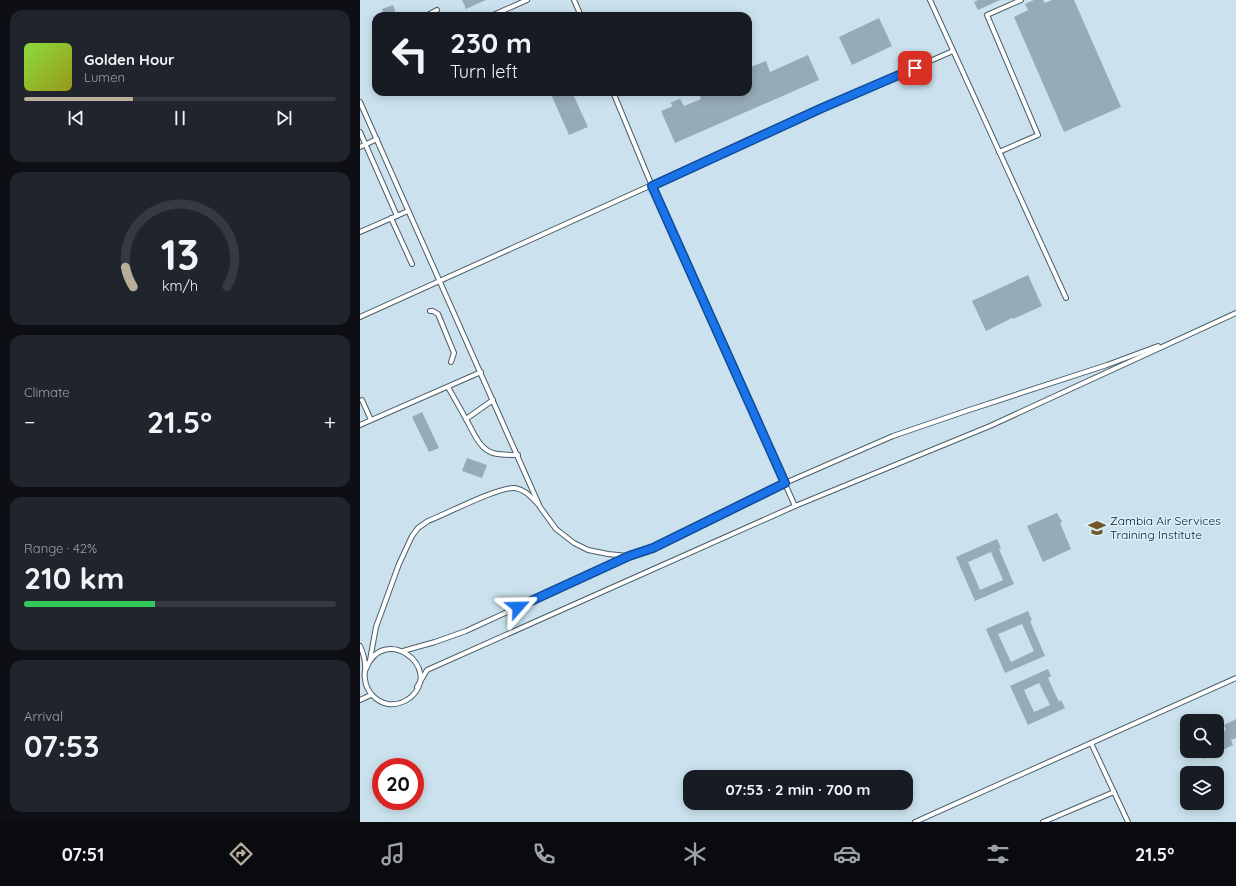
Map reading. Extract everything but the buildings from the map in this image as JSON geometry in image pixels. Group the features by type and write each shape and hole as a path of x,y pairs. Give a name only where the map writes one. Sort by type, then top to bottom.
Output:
{"lane":[{"path":"500,12 527,0"},
{"path":"574,0 579,12"},
{"path":"930,0 1066,298"},
{"path":"999,152 1038,135 986,16 1022,0"},
{"path":"434,12 438,10"},
{"path":"360,317 822,108 953,51"},
{"path":"615,96 652,186 795,506"},
{"path":"360,102 540,507"},
{"path":"360,132 397,216"},
{"path":"360,147 377,139"},
{"path":"360,232 408,211"},
{"path":"391,218 412,264"},
{"path":"430,311 438,314 454,353 451,362"},
{"path":"629,556 588,550 574,543 556,529 528,493 515,488 497,491 428,521 418,528 412,536 397,571 376,627 370,660 362,682 371,695 381,702 387,704 400,703 410,697 418,687 427,670 795,506 990,426 1236,313"},
{"path":"403,651 466,631 629,556 653,548 785,483 892,436 1107,365 1189,335"},
{"path":"360,425 481,372"},
{"path":"448,387 482,447 493,453 518,455"},
{"path":"362,400 371,420"},
{"path":"466,419 493,400"},
{"path":"360,646 366,669"},
{"path":"370,660 385,650 395,649 403,651 408,654 416,664 420,675 418,687"},
{"path":"915,822 1236,678"},
{"path":"360,700 371,695"},
{"path":"1092,743 1128,822"},
{"path":"1044,822 1114,792"}],"place":[{"name":"Zambia Air Services Training Institute","path":"1097,528"}],"route":[{"path":"518,607 629,556 653,548 785,483 652,186 822,108 915,68"}]}
